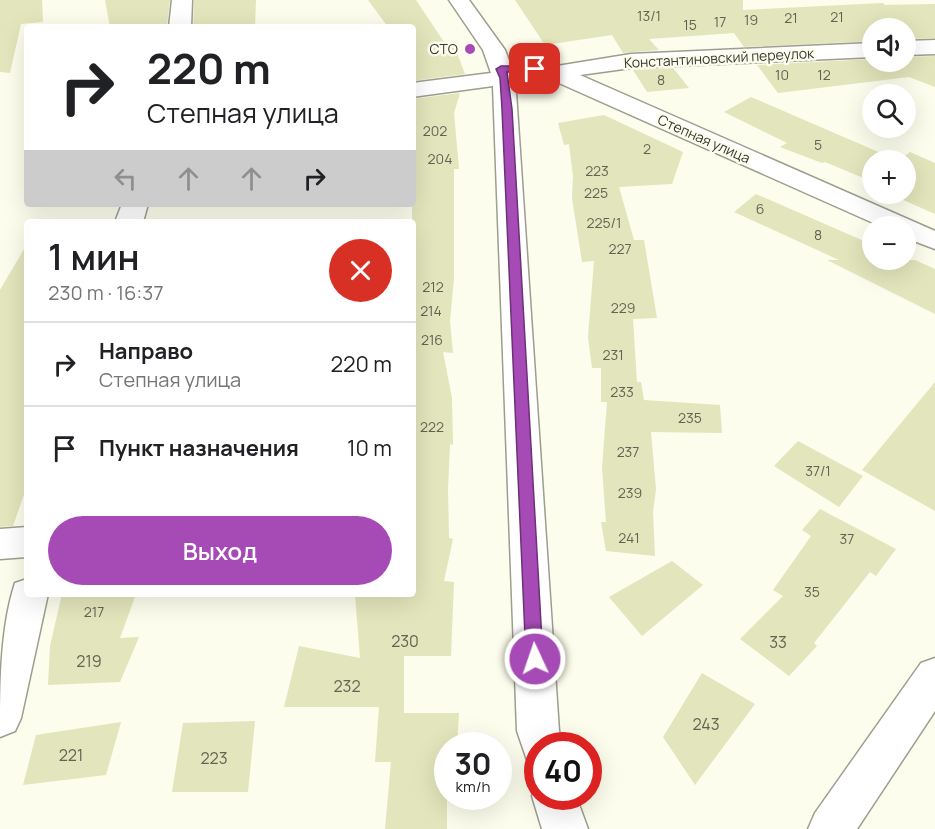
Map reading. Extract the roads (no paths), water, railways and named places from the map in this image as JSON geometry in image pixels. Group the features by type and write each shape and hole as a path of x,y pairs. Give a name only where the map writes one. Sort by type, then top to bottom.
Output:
{"street":[{"path":"180,24 182,0"},
{"path":"459,0 494,50 503,74 538,732"},
{"path":"916,48 935,47"},
{"name":"Константиновский переулок","path":"566,70 631,61 862,50"},
{"name":"Степная улица","path":"503,74 554,72 879,216"},
{"path":"416,89 503,74"},
{"name":"Степная улица","path":"916,232 935,241"},
{"path":"0,544 24,542"},
{"path":"0,718 28,597"},
{"path":"831,829 935,676"},
{"path":"559,810 565,829"}],"place":[{"name":"СТО","path":"470,49"}]}
